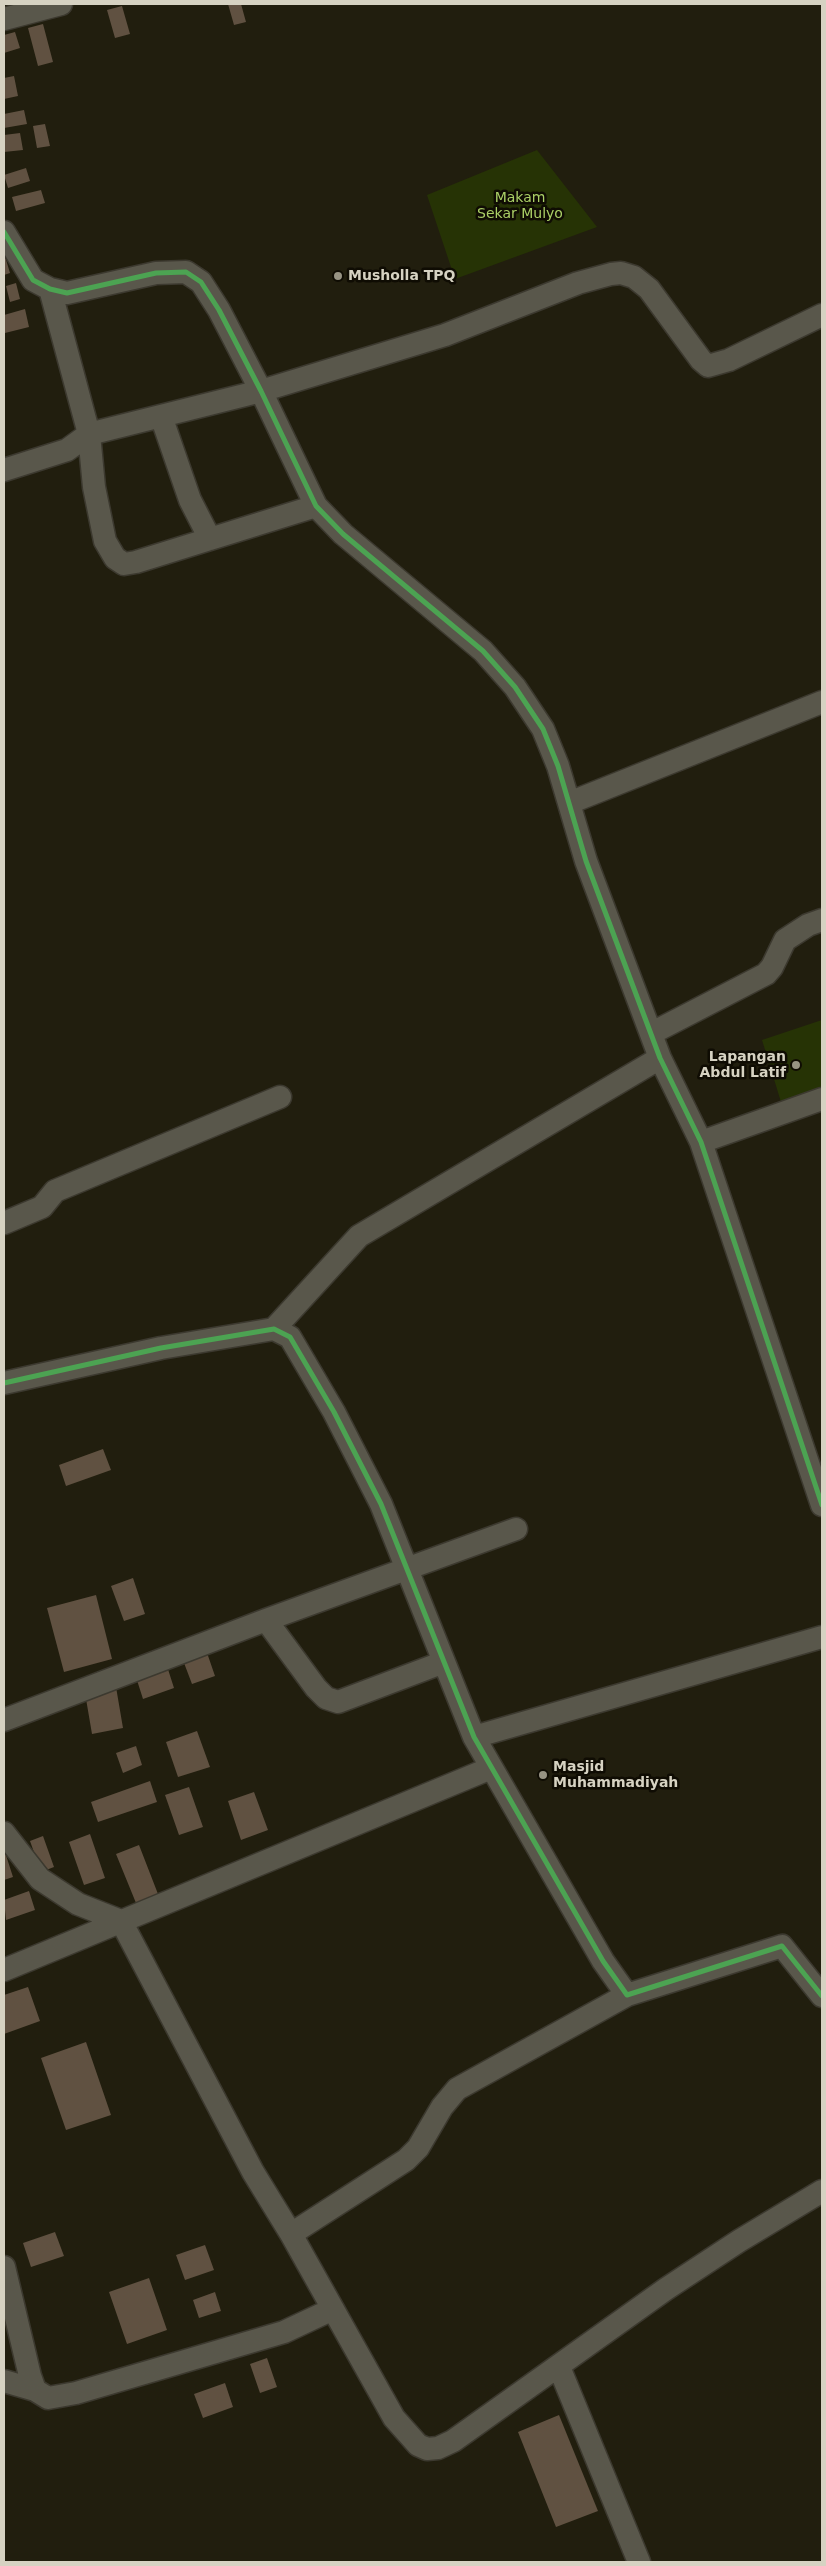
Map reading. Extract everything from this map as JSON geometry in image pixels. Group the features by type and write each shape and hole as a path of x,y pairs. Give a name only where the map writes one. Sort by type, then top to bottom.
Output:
{"street":[{"path":"4,19 61,4"},
{"path":"4,232 32,280 50,289 67,292 156,273 186,272 201,282 219,310 261,391 316,506 343,534 483,651 515,687 543,729 558,766 586,861 660,1058 701,1142 822,1505"},
{"path":"4,470 67,450 89,434 261,391 445,335 578,283 611,274 622,273 634,277 650,288 701,360 708,366 729,360 822,315"},
{"path":"50,289 89,434 94,487 106,541 114,558 124,564 136,562 316,506"},
{"path":"161,416 190,500 210,539"},
{"path":"569,803 822,702"},
{"path":"652,1033 766,974 772,967 785,940 808,925 822,920"},
{"path":"274,1329 359,1236 660,1058"},
{"path":"4,1223 42,1207 55,1191 280,1097"},
{"path":"701,1142 822,1100"},
{"path":"4,1382 161,1348 274,1329 290,1336 334,1412 381,1504 474,1737 603,1961 627,1995"},
{"path":"4,1720 266,1620 516,1529"},
{"path":"266,1620 316,1688 326,1698 338,1702 444,1662"},
{"path":"474,1737 822,1637"},
{"path":"4,1970 491,1768"},
{"path":"4,1833 40,1879 78,1904 120,1921 253,2172 291,2234 394,2418 418,2445 427,2449 438,2448 453,2441 690,2273 822,2191"},
{"path":"291,2234 406,2160 418,2148 442,2108 457,2089 627,1995 782,1946 822,1996"},
{"path":"4,2267 30,2376 36,2390"},
{"path":"4,2381 36,2390 48,2398 76,2393 284,2332 333,2308"},
{"path":"559,2367 639,2562"}],"green space":[{"name":"Makam Sekar Mulyo","path":"537,150 597,227 455,279 427,195"},
{"name":"Lapangan Abdul Latif","path":"822,1020 822,1089 781,1102 762,1040"}],"building":[{"path":"228,4 241,4 246,22 234,25"},
{"path":"122,6 130,34 115,38 107,10"},
{"path":"43,24 53,62 38,66 28,28"},
{"path":"15,32 20,48 4,53 4,35"},
{"path":"14,76 18,96 4,99 4,78"},
{"path":"24,110 27,124 4,128 4,114"},
{"path":"45,124 50,146 37,148 33,126"},
{"path":"20,133 23,150 4,152 4,135"},
{"path":"26,168 30,181 8,188 4,175"},
{"path":"41,190 45,203 16,211 12,197"},
{"path":"4,253 10,273 4,275"},
{"path":"16,283 20,299 10,302 6,286"},
{"path":"25,309 29,327 5,333 4,315"},
{"path":"103,1449 111,1470 66,1486 59,1465"},
{"path":"133,1578 145,1614 124,1621 111,1586"},
{"path":"96,1595 112,1659 64,1672 47,1608"},
{"path":"205,1647 215,1676 192,1684 181,1655"},
{"path":"166,1663 174,1688 143,1699 135,1674"},
{"path":"116,1687 123,1728 92,1734 85,1693"},
{"path":"197,1731 210,1767 178,1777 166,1742"},
{"path":"136,1746 142,1765 123,1773 116,1753"},
{"path":"150,1781 157,1802 98,1822 91,1802"},
{"path":"189,1787 203,1827 179,1835 165,1795"},
{"path":"254,1792 268,1830 241,1840 228,1801"},
{"path":"90,1834 105,1878 84,1885 69,1842"},
{"path":"43,1836 54,1867 41,1872 30,1841"},
{"path":"139,1845 158,1894 136,1903 116,1854"},
{"path":"4,1849 13,1877 4,1880"},
{"path":"29,1891 35,1910 6,1920 4,1900"},
{"path":"28,1987 40,2021 4,2034 4,1995"},
{"path":"86,2042 111,2115 66,2130 41,2058"},
{"path":"55,2232 64,2256 31,2267 23,2243"},
{"path":"205,2245 214,2270 185,2280 176,2255"},
{"path":"149,2278 167,2330 127,2344 109,2292"},
{"path":"215,2292 221,2311 199,2318 193,2300"},
{"path":"267,2358 277,2387 260,2393 250,2364"},
{"path":"225,2383 233,2407 203,2418 194,2394"},
{"path":"559,2415 598,2511 556,2527 518,2432"}],"cycle path":[{"path":"4,232 33,280 50,289 67,293 156,273 186,272 201,282 219,310 261,391 316,506 343,534 483,651 515,687 543,729 558,766 586,861 660,1058 701,1142 822,1505"},
{"path":"4,1383 161,1348 274,1329 290,1337 334,1412 381,1504 474,1737 603,1961 627,1995 782,1946 822,1996"}],"place":[{"name":"Musholla TPQ","path":"338,276"},
{"name":"Lapangan Abdul Latif","path":"796,1065"},
{"name":"Masjid Muhammadiyah","path":"543,1775"}]}
